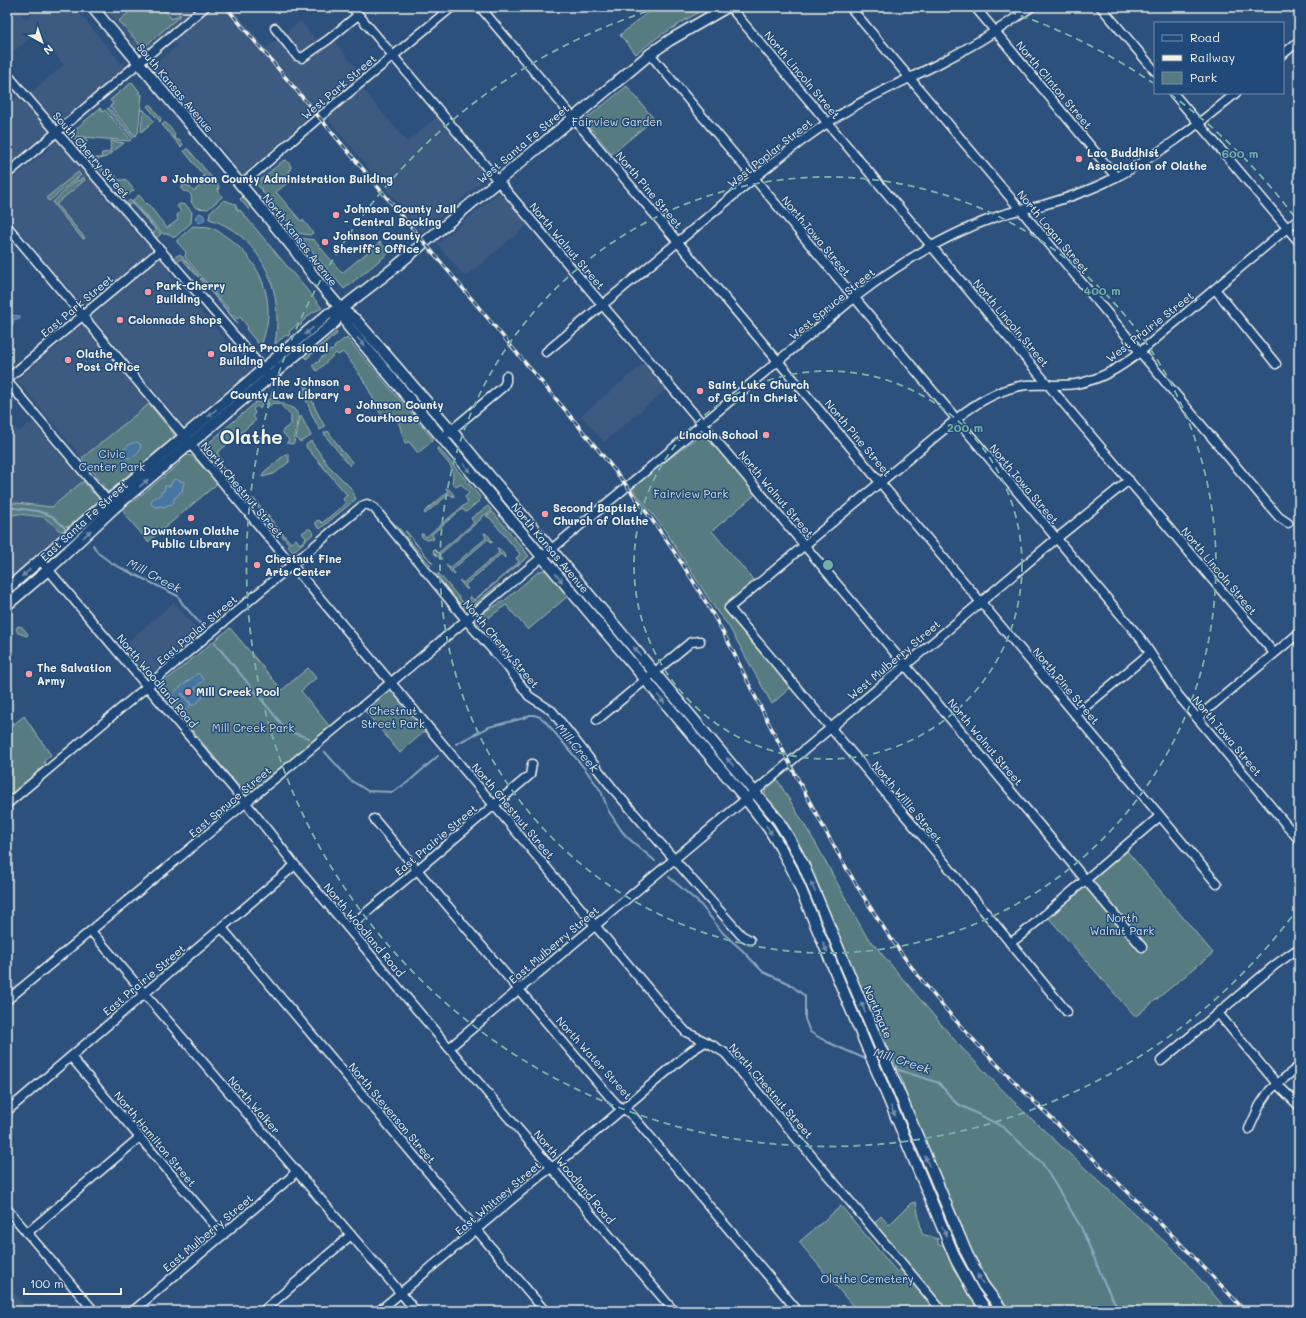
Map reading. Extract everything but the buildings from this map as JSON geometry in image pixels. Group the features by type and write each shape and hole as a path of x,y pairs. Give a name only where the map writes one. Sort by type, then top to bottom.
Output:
{"main road":[{"name":"South Kansas Avenue","path":"92,7 241,185"},
{"name":"West Santa Fe Street","path":"266,373 328,314 341,309 498,181 650,54 670,40 728,7"},
{"name":"North Kansas Avenue","path":"241,185 341,309 356,320 451,430 755,791"},
{"name":"North Kansas Avenue","path":"341,309 348,326 746,799"},
{"name":"East Santa Fe Street","path":"7,589 111,505 266,373"},
{"name":"East Santa Fe Street","path":"7,605 48,570 111,505"},
{"name":"Northgate","path":"755,791 778,820 803,864 967,1254 983,1284 1003,1311"},
{"path":"746,799 769,829 793,871 956,1260 973,1291 987,1311"}],"street":[{"path":"7,174 205,7"},
{"name":"North Walnut Street","path":"352,7 1142,947"},
{"name":"West Park Street","path":"241,185 452,7"},
{"name":"North Pine Street","path":"480,7 1217,884"},
{"name":"North Lincoln Street","path":"728,7 932,246 1274,653"},
{"name":"North Logan Street","path":"850,7 1272,510 1288,523"},
{"name":"North Clinton Street","path":"975,7 1116,177"},
{"name":"West Poplar Street","path":"546,352 754,178 798,144 828,123 863,102 964,50 996,31 1031,7"},
{"path":"1101,7 1154,70"},
{"path":"275,28 297,56 302,58 329,39 358,15"},
{"path":"1284,53 1299,40"},
{"name":"North Iowa Street","path":"650,54 1141,639 1178,695 1299,840"},
{"name":"South Cherry Street","path":"7,74 56,133 160,250"},
{"path":"1174,94 1299,242"},
{"name":"West Spruce Street","path":"466,620 854,298 887,273 955,233 978,223 1059,200 1088,190 1116,177 1146,161 1176,141 1235,94"},
{"name":"West Prairie Street","path":"729,608 978,402 993,395 1020,386 1074,384 1108,374 1125,364 1140,352 1299,218"},
{"name":"North Chestnut Street","path":"7,226 667,1011 686,1032 719,1049 736,1066 938,1306"},
{"path":"160,250 266,373"},
{"name":"East Park Street","path":"7,380 160,250"},
{"path":"1215,289 1276,364"},
{"path":"442,438 504,386 506,376"},
{"path":"7,380 111,505"},
{"name":"West Mulberry Street","path":"674,860 905,665 1129,480"},
{"name":"East Poplar Street","path":"7,804 365,504"},
{"name":"North Cherry Street","path":"365,504 374,508 466,620 507,666 529,696 552,711 614,790 674,860 741,935 750,940"},
{"name":"North Woodland Road","path":"41,561 246,803 295,865 449,1048 674,1311"},
{"name":"North Willie Street","path":"729,608 935,851 955,878 1067,1012"},
{"name":"East Spruce Street","path":"7,1000 466,620"},
{"path":"1197,718 1299,632"},
{"path":"597,720 691,642 700,641"},
{"path":"1075,714 1150,653"},
{"name":"East Prairie Street","path":"348,928 530,775 532,764"},
{"path":"1010,943 1160,816"},
{"name":"North Water Street","path":"374,818 609,1096 617,1105 631,1114 798,1311"},
{"name":"East Mulberry Street","path":"449,1048 674,860"},
{"name":"East Prairie Street","path":"7,1111 295,865"},
{"name":"North Stevenson Street","path":"222,928 545,1311"},
{"name":"North Walker","path":"91,931 416,1311"},
{"path":"1161,1061 1275,965 1299,948"},
{"path":"1218,1013 1277,1084 1299,1106"},
{"name":"East Whitney Street","path":"380,1311 541,1175 561,1161 691,1051 705,1042"},
{"name":"North Hamilton Street","path":"71,1057 223,1235"},
{"path":"1249,1128 1260,1105 1270,1090 1299,1066"},
{"path":"27,1233 139,1138"},
{"name":"East Mulberry Street","path":"133,1311 290,1178 296,1171"},
{"path":"7,1209 94,1311"},
{"path":"262,1311 351,1235"}],"shaded area":[{"path":"40,7 74,7 126,69 123,72 118,73 58,122 53,120 30,93 64,65 37,32 7,57 7,16 17,8 26,19"},
{"path":"104,7 200,7 141,52 134,49 132,42"},
{"path":"214,7 232,7 266,48 300,21 318,42 353,13 359,21 335,42 363,76 320,112 312,104 303,112 309,119 244,174 238,173 234,170 234,163 159,73 153,71 150,65 152,59 161,59 178,45 173,43 173,41"},
{"path":"362,88 407,142 439,115 485,170 487,175 485,179 422,232 327,118"},
{"path":"20,94 47,126 48,131 7,167 7,105"},
{"path":"55,141 62,144 98,186 98,190 112,206 118,209 127,220 127,223 144,242 148,242 151,248 149,256 141,262 137,262 93,299 93,302 86,307 79,304 78,300 60,278 56,278 37,255 38,252 7,216 7,183 50,148 51,144"},
{"path":"498,193 503,193 530,223 465,277 437,244"},
{"path":"198,214 202,214 204,218 202,222 198,222 196,220 196,216"},
{"path":"158,259 165,260 170,267 169,274 241,359 249,359 254,367 254,370 189,427 183,425 93,320 93,315 96,310 99,310 145,272 146,268"},
{"path":"10,315 20,316 20,319 14,319 13,325 10,325"},
{"path":"80,326 84,326 149,404 82,458 17,380"},
{"path":"646,361 668,388 604,442 581,416"},
{"path":"7,419 18,432 32,421 83,481 52,507 7,502"},
{"path":"137,442 141,445 138,454 130,458 124,457 123,452 125,448 130,444"},
{"path":"174,479 184,482 182,491 177,497 175,497 173,503 165,507 155,507 151,504 152,499 161,495 161,492 164,491 165,486 170,486"},
{"path":"18,514 44,517 64,535 7,585 7,516"},
{"path":"174,602 202,636 153,676 147,677 121,648"},
{"name":"Mill Creek Pool","path":"198,673 204,680 195,688 197,691 200,690 200,695 203,697 193,706 182,693 181,694 191,705 185,710 172,694"},
{"path":"7,1285 29,1311 7,1311"}],"green space":[{"path":"135,7 162,7 172,19 179,14 181,15 143,48 119,21"},
{"path":"654,7 707,7 658,37 636,54 620,35"},
{"path":"132,82 140,92 138,93 140,95 142,94 138,133 135,136 110,106 113,104 110,100"},
{"name":"Fairview Garden","path":"627,86 654,119 612,154 588,125 587,118"},
{"path":"150,104 161,119 160,122 147,106"},
{"path":"100,108 103,112 105,110 131,140 72,136 71,133"},
{"path":"109,108 134,137 132,138 107,109"},
{"path":"143,109 154,121 141,132 141,131"},
{"path":"166,123 175,134 174,137 183,144 181,147 162,125"},
{"path":"74,138 87,139 86,145 83,148"},
{"path":"111,141 124,143 106,157 95,160 93,158 101,158 102,153 110,152"},
{"path":"188,149 219,186 218,191 222,197 208,209 196,208 191,202 190,194 183,191 181,188 183,187 182,185 186,185 194,191 201,185 198,181 204,176 184,151"},
{"path":"284,160 291,166 289,174 290,181 276,192 301,221 303,220 313,233 310,235 297,233 262,191 263,190 255,184"},
{"path":"99,168 102,168 109,175 112,172 119,180 125,179 134,190 128,195 112,177 106,176"},
{"path":"78,172 81,175 49,201 46,198"},
{"path":"83,177 85,180 56,204 85,238 84,239 53,202 71,185 78,180 81,180 80,179"},
{"path":"139,195 167,228 178,220 177,215 181,212 177,206 180,204 186,205 192,212 191,223 175,237 170,234 163,234 132,201"},
{"path":"244,196 250,204 249,210 240,199"},
{"path":"130,200 161,234 156,239 153,235 155,229 132,204 127,206 124,205"},
{"path":"224,200 235,204 238,211 240,210 322,308 312,313 301,323 302,324 300,326 298,324 289,332 290,334 288,336 286,335 275,344 277,330 276,302 269,276 263,264 256,252 238,234 224,225 209,219 210,212"},
{"path":"193,226 209,227 222,233 243,251 257,269 262,280 268,302 266,330 261,347 246,329 248,327 240,317 237,319 185,257 186,252 177,240"},
{"path":"301,238 314,240 342,273 380,242 385,248 391,244 395,248 344,289"},
{"path":"180,254 199,276 198,277 182,259 177,261 174,258"},
{"path":"201,278 238,323 200,279"},
{"path":"336,332 337,334 306,359 305,358"},
{"path":"347,338 433,439 418,453 409,442 405,443 397,417 384,422 366,385 343,352 338,355 336,353 317,371 312,365 320,361 319,360 330,350 331,351 335,348 334,347"},
{"path":"306,379 315,408 325,427 320,430 302,390 306,389 303,380"},
{"path":"271,398 294,409 298,414 294,443 292,444 286,443 289,440 283,433 283,430 291,424 291,416 280,404 273,403 266,408 267,401"},
{"path":"256,402 262,403 260,409 257,406 253,409 255,413 253,416 256,420 217,453 222,460 221,465 226,472 205,446"},
{"name":"Civic Center Park","path":"149,404 174,434 173,440 168,445 164,445 119,483 119,486 112,491 106,491 103,484 82,458"},
{"path":"301,416 311,436 300,442 296,438"},
{"path":"328,431 342,451 353,463 350,466 327,438 324,433"},
{"name":"Fairview Park","path":"704,433 707,434 757,493 712,531 755,582 724,607 791,687 772,704 728,625 718,613 664,529 631,487"},
{"path":"311,441 328,465 352,489 356,499 320,529 316,525 316,521 319,520 322,523 346,503 343,499 347,495 307,448 306,445"},
{"path":"438,447 481,498 466,512 462,509 432,534 434,539 426,540 421,534 426,537 468,502 465,497 469,493 461,484 456,487 452,482 452,469 437,450"},
{"path":"286,454 289,454 289,462 274,474 262,477 264,472"},
{"name":"Civic Center Park","path":"186,455 192,456 218,483 148,542 124,513 124,508 130,501 133,502 180,463 180,459"},
{"path":"482,474 515,511 513,513 480,476"},
{"name":"Civic Center Park","path":"83,481 93,493 96,493 100,498 100,501 71,530 67,526 64,530 60,531 44,517 18,514 7,516 7,502 52,507"},
{"path":"446,488 451,491 454,497 449,494 425,514 424,512 448,492"},
{"path":"254,499 274,523 273,524 252,500"},
{"path":"378,504 385,515 398,527 431,566 427,565 378,507"},
{"path":"488,506 492,511 481,517 481,519 439,555 442,559 440,559 433,552 434,549 438,553 474,523 471,518"},
{"path":"493,512 529,556 468,606 464,601 470,599 470,596 474,600 519,562 516,558 520,554 490,518 486,516"},
{"path":"275,525 291,543 296,539 300,544 306,538 302,533 308,529 314,533 293,552 288,547 289,544 274,526"},
{"path":"406,531 433,564 432,563"},
{"path":"484,533 489,536 492,543 488,539 452,570 455,573 454,575 446,565 450,568 486,538"},
{"path":"497,548 500,549 505,558 501,554 465,585 468,589 466,589 459,580 463,583 499,553"},
{"path":"543,570 548,571 569,595 528,630 506,605 477,626 475,623 476,619 489,609 504,601 538,572"},
{"path":"438,573 467,607 464,609 438,578"},
{"path":"499,584 500,586 473,611 469,608"},
{"path":"581,592 622,637 619,639 613,634 579,594"},
{"path":"18,626 22,627 28,634 27,636 18,633 16,629"},
{"name":"Mill Creek Park","path":"230,628 282,690 308,668 316,678 301,691 331,728 251,794 244,793 160,691 160,685"},
{"name":"Chestnut Street Park","path":"387,691 393,691 426,730 400,753 364,710"},
{"path":"24,716 51,755 44,761 46,766 7,798 7,730"},
{"path":"777,779 816,844 865,934 957,1043 1021,1109 1178,1254 1228,1311 1009,1311 987,1280 976,1261 907,1098 896,1064 879,1032 807,860 797,841 765,795 767,787"},
{"name":"North Walnut Park","path":"1127,851 1213,953 1135,1017 1048,917"},
{"name":"Olathe Cemetery","path":"916,1202 922,1234 938,1239 938,1245 946,1245 983,1311 857,1311 799,1242 841,1206 897,1272 907,1264 874,1223 881,1216 889,1225 911,1203"}],"waterway":[{"name":"Mill Creek","path":"7,507 37,511 52,516 64,527"},
{"name":"Mill Creek","path":"93,545 98,553 113,564 178,596 182,603 203,627"},
{"name":"Mill Creek","path":"215,643 284,727 290,732 309,738"},
{"name":"Mill Creek","path":"456,744 489,727 530,715 540,717 585,769 601,791 608,810 621,830 655,861"},
{"name":"Mill Creek","path":"325,752 350,780 368,791 392,792 407,783 438,756"},
{"name":"Mill Creek","path":"669,877 700,904 723,933 763,972 788,983 805,996 805,1019 810,1032 827,1042 868,1060"},
{"name":"Mill Creek","path":"893,1068 939,1083 956,1103 1003,1127 1042,1163 1081,1227 1105,1284 1119,1311"}],"railway":[{"path":"226,7 573,419 616,472 657,527 692,579 719,625 811,805 849,872 890,938 913,969 961,1027 1049,1116 1173,1236 1245,1311"}],"place":[{"name":"Lao Buddhist Association of Olathe","path":"1079,159"},
{"name":"Johnson County Administration Building","path":"164,179"},
{"name":"Johnson County Jail - Central Booking","path":"336,215"},
{"name":"Johnson County Sheriff's Office","path":"325,242"},
{"name":"Park-Cherry Building","path":"148,292"},
{"name":"Colonnade Shops","path":"120,320"},
{"name":"Olathe Professional Building","path":"211,354"},
{"name":"Olathe Post Office","path":"68,360"},
{"name":"The Johnson County Law Library","path":"347,388"},
{"name":"Saint Luke Church of God in Christ","path":"700,391"},
{"name":"Johnson County Courthouse","path":"348,411"},
{"name":"Lincoln School","path":"766,435"},
{"name":"Second Baptist Church of Olathe","path":"545,514"},
{"name":"Downtown Olathe Public Library","path":"191,518"},
{"name":"Chestnut Fine Arts Center","path":"257,565"},
{"name":"The Salvation Army","path":"29,674"},
{"name":"Mill Creek Pool","path":"188,692"}],"district":[{"name":"Olathe","path":"251,437"}]}
